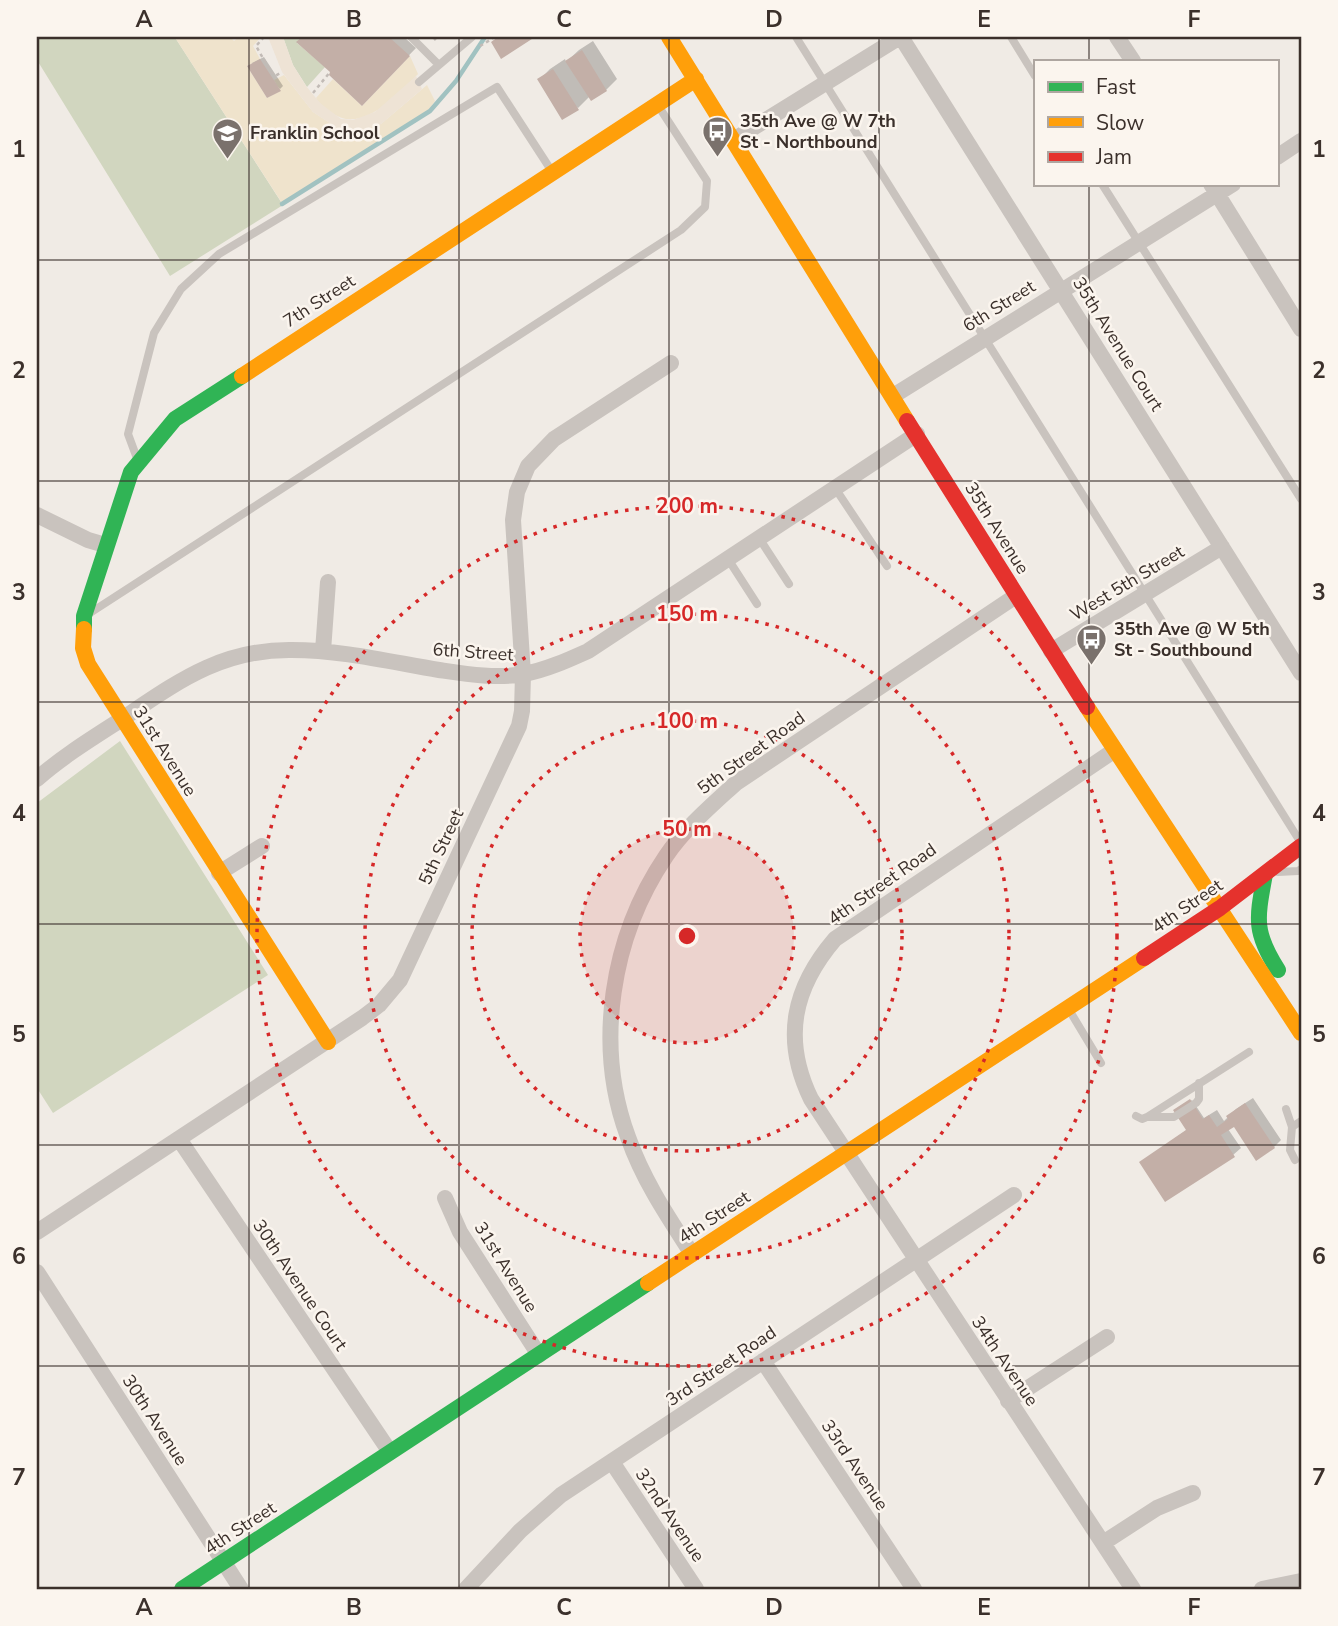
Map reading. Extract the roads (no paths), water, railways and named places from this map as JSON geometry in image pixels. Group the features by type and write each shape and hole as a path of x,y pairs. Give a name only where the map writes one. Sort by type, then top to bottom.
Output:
{"main road":[{"name":"35th Avenue","path":"669,37 735,139 1016,596 1168,833 1301,1033"},
{"name":"7th Street","path":"83,648 84,616 131,472 175,419 696,79"},
{"name":"31st Avenue","path":"83,648 88,664 121,719 327,1042"},
{"name":"4th Street","path":"182,1589 1220,908 1301,845"},
{"path":"1267,873 1261,901 1259,933 1263,945 1292,992 1287,1010"}],"street":[{"path":"735,139 900,37"},
{"name":"35th Avenue Court","path":"900,37 1301,673"},
{"path":"1117,37 1132,60"},
{"path":"1278,156 1301,141"},
{"path":"1214,189 1301,329"},
{"name":"6th Street","path":"893,396 1138,242 1214,189"},
{"name":"5th Street","path":"37,1232 327,1042 379,1005 400,981 519,726 523,674 513,520 517,492 528,466 554,439 671,363"},
{"name":"6th Street","path":"37,779 121,719 201,668 237,656 265,651 323,651 485,676 523,674 558,664 588,651 917,434"},
{"path":"37,515 77,535 105,545"},
{"name":"West 5th Street","path":"1051,651 1222,547"},
{"path":"323,651 328,582"},
{"name":"5th Street Road","path":"692,1254 649,1185 627,1136 612,1071 610,1046 614,984 619,957 632,917 666,856 697,818 736,783 1016,596"},
{"name":"4th Street Road","path":"846,1153 811,1099 803,1083 797,1059 794,1030 797,1003 816,961 846,930 1115,750"},
{"path":"219,873 262,846"},
{"name":"30th Avenue Court","path":"178,1139 390,1452"},
{"name":"34th Avenue","path":"846,1153 1133,1589"},
{"name":"3rd Street Road","path":"466,1589 520,1531 561,1495 1014,1195"},
{"name":"31st Avenue","path":"445,1198 460,1232 539,1355"},
{"name":"30th Avenue","path":"37,1272 241,1589"},
{"path":"1008,1401 1107,1337"},
{"name":"33rd Avenue","path":"763,1362 914,1589"},
{"name":"32nd Avenue","path":"612,1462 696,1589"},
{"path":"1103,1543 1157,1508 1193,1493"},
{"path":"1262,1589 1301,1581"}],"lane":[{"path":"411,37 439,65"},
{"path":"419,82 472,37"},
{"path":"796,37 1301,845"},
{"path":"1011,37 1034,74"},
{"path":"138,462 128,434 154,333 181,289 219,254 497,87 552,173"},
{"path":"84,616 681,230 705,207 706,181 657,104"},
{"path":"1103,186 1301,499"},
{"path":"835,488 887,566"},
{"path":"759,538 789,584"},
{"path":"727,559 757,604"},
{"path":"1267,873 1301,869"},
{"path":"1068,1008 1101,1063"},
{"path":"1136,1116 1142,1119 1147,1117 1249,1052"},
{"path":"1147,1117 1170,1119 1196,1103 1199,1099 1199,1083"},
{"path":"1286,1108 1292,1127 1290,1150 1295,1160"},
{"path":"1292,1127 1301,1121"}],"waterway":[{"path":"282,204 430,111 456,81 485,37"}],"place":[{"name":"35th Ave @ W 7th St - Northbound","path":"717,158"},
{"name":"Franklin School","path":"227,160"},
{"name":"35th Ave @ W 5th St - Southbound","path":"1091,666"}]}
